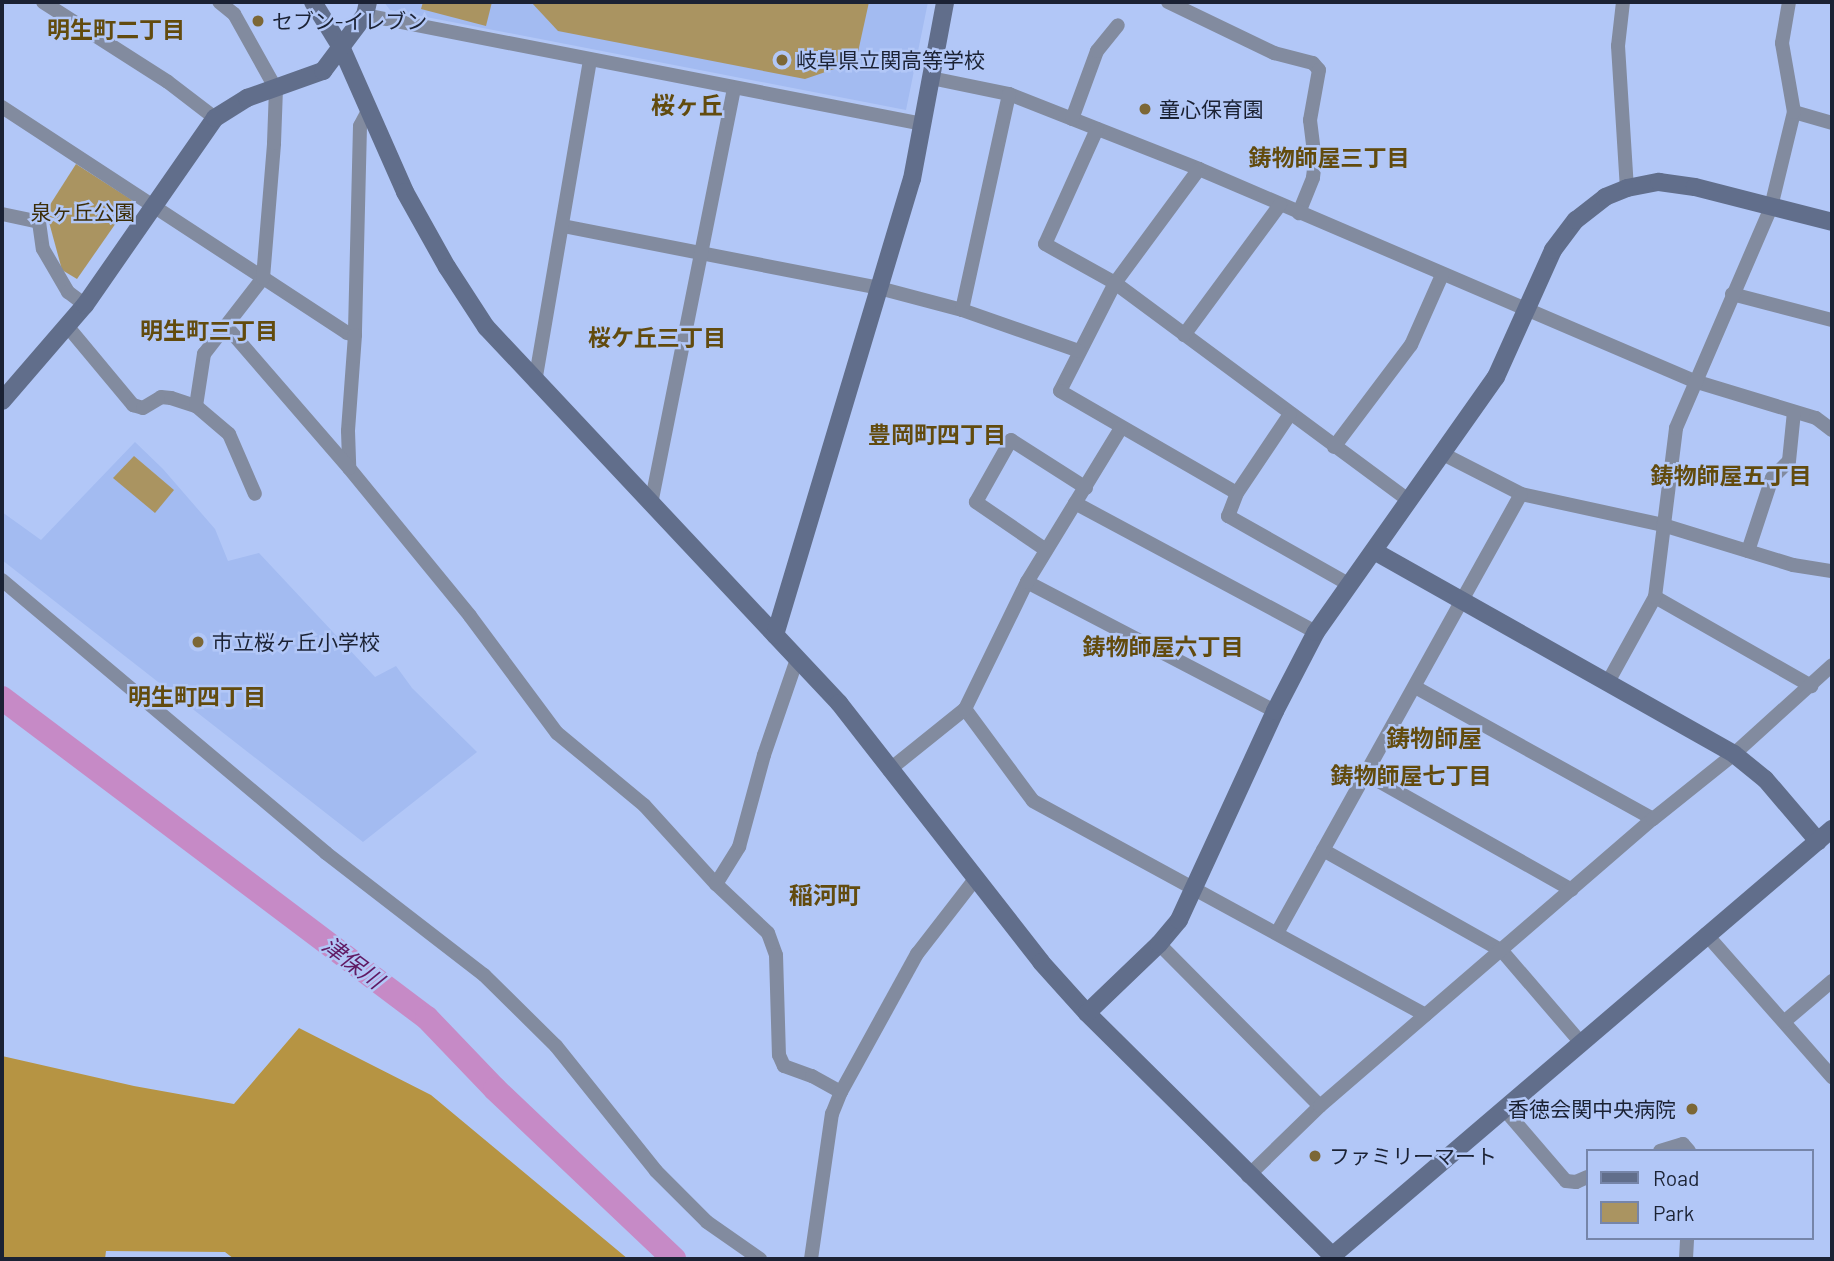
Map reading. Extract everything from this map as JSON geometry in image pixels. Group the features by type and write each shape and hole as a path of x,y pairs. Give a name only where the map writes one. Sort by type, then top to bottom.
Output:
{"street":[{"path":"43,2 168,82 215,118"},
{"path":"196,406 204,354 262,278 276,89 234,14 219,2"},
{"path":"313,2 342,49 405,192 447,267 486,327 839,704 1041,962 1087,1013 1333,1258 1706,934 1832,829"},
{"path":"775,635 912,179 945,2"},
{"path":"1168,2 1274,54 1313,63 1319,70 1310,120 1315,160 1313,178 1299,214"},
{"path":"1623,2 1618,46 1627,188"},
{"path":"1608,682 1654,597 1676,428 1771,207 1794,112 1782,43 1789,2"},
{"path":"2,401 85,305 215,118 247,98 323,71 342,49 366,8 590,60 923,124"},
{"path":"1072,119 1097,51 1118,25"},
{"path":"535,382 590,60"},
{"path":"931,78 1009,94 1199,169 1694,381 1816,418 1832,430"},
{"path":"651,504 734,88"},
{"path":"961,310 1009,94"},
{"path":"2,107 347,333 355,335"},
{"path":"349,468 348,431 355,335 360,126 368,111"},
{"path":"1794,112 1832,123"},
{"path":"1097,129 1045,244 1115,283 1410,501"},
{"path":"1199,169 1115,283 1060,391 1237,493"},
{"path":"1087,1013 1159,944 1179,920 1275,711 1316,632 1496,377 1553,250 1576,220 1605,197 1627,188 1659,183 1695,187 1832,222"},
{"path":"1184,335 1280,205"},
{"path":"2,214 40,222 43,249 68,292 85,305"},
{"path":"563,226 702,250 879,288 961,310 1079,351"},
{"path":"1334,447 1411,345 1442,275"},
{"path":"1732,294 1832,320"},
{"path":"226,326 349,468 470,616 557,733 644,805 716,884 768,933 778,982 779,1055 784,1066 813,1076 841,1092"},
{"path":"68,327 134,405 143,408 161,397 171,398 196,406 229,434 255,494"},
{"path":"1748,551 1772,478 1789,461 1794,412"},
{"path":"1290,414 1237,493 1228,516 1350,585"},
{"path":"889,770 965,709 1027,582 1121,428"},
{"path":"1046,550 976,502 1011,440 1086,488"},
{"path":"1443,454 1521,494 1663,524 1793,565 1832,571"},
{"path":"1277,933 1521,494"},
{"path":"1075,503 1316,632"},
{"path":"1374,551 1734,754 1765,779 1818,841"},
{"path":"2,579 326,853 484,975 556,1046 656,1171 707,1222 760,1259"},
{"path":"1027,582 1275,711"},
{"path":"1654,597 1811,686"},
{"path":"716,884 739,847 764,755 797,659"},
{"path":"1248,1176 1320,1106 1653,819 1734,754 1832,666"},
{"path":"1415,687 1653,819"},
{"path":"965,709 1033,801 1426,1015"},
{"path":"1366,774 1572,890"},
{"path":"1323,850 1502,951 1581,1043"},
{"path":"811,1259 832,1114 841,1092 917,954 976,878"},
{"path":"1706,934 1832,1077"},
{"path":"1159,944 1320,1106"},
{"path":"1785,1021 1832,981"},
{"path":"1504,1109 1566,1181 1576,1182 1586,1177"},
{"path":"1667,1149 1683,1144 1687,1149"},
{"path":"1686,1259 1687,1240"}],"shaded area":[{"name":"岐阜県立関高等学校","path":"384,2 928,2 906,110 390,10"},
{"path":"135,442 163,469 215,529 228,561 259,553 375,677 396,666 412,688 477,752 363,842 2,560 2,512 41,540"},
{"path":"299,1028 431,1095 628,1259 234,1259 225,1252 106,1251 105,1259 2,1259 2,1056 134,1086 234,1104"}],"green space":[{"path":"423,2 492,2 486,26 421,9"},
{"path":"531,2 869,2 858,52 840,67 805,79 558,31"},
{"name":"泉ヶ丘公園","path":"76,164 132,200 77,279 62,270 46,211"},
{"path":"134,456 174,490 155,513 113,478"}],"waterway":[{"name":"津保川","path":"2,698 427,1018 495,1089 674,1259"}],"place":[{"name":"セブン-イレブン","path":"258,21"},
{"name":"岐阜県立関高等学校","path":"782,60"},
{"name":"童心保育園","path":"1145,109"},
{"name":"市立桜ヶ丘小学校","path":"198,642"},
{"name":"香徳会関中央病院","path":"1692,1109"},
{"name":"ファミリーマート","path":"1315,1156"}],"district":[{"name":"明生町二丁目","path":"116,29"},
{"name":"桜ヶ丘","path":"687,105"},
{"name":"鋳物師屋三丁目","path":"1329,157"},
{"name":"明生町三丁目","path":"209,330"},
{"name":"桜ケ丘三丁目","path":"657,337"},
{"name":"豊岡町四丁目","path":"937,434"},
{"name":"鋳物師屋五丁目","path":"1731,475"},
{"name":"鋳物師屋六丁目","path":"1163,646"},
{"name":"明生町四丁目","path":"197,696"},
{"name":"鋳物師屋","path":"1434,738"},
{"name":"鋳物師屋七丁目","path":"1411,775"},
{"name":"稲河町","path":"825,895"}]}
